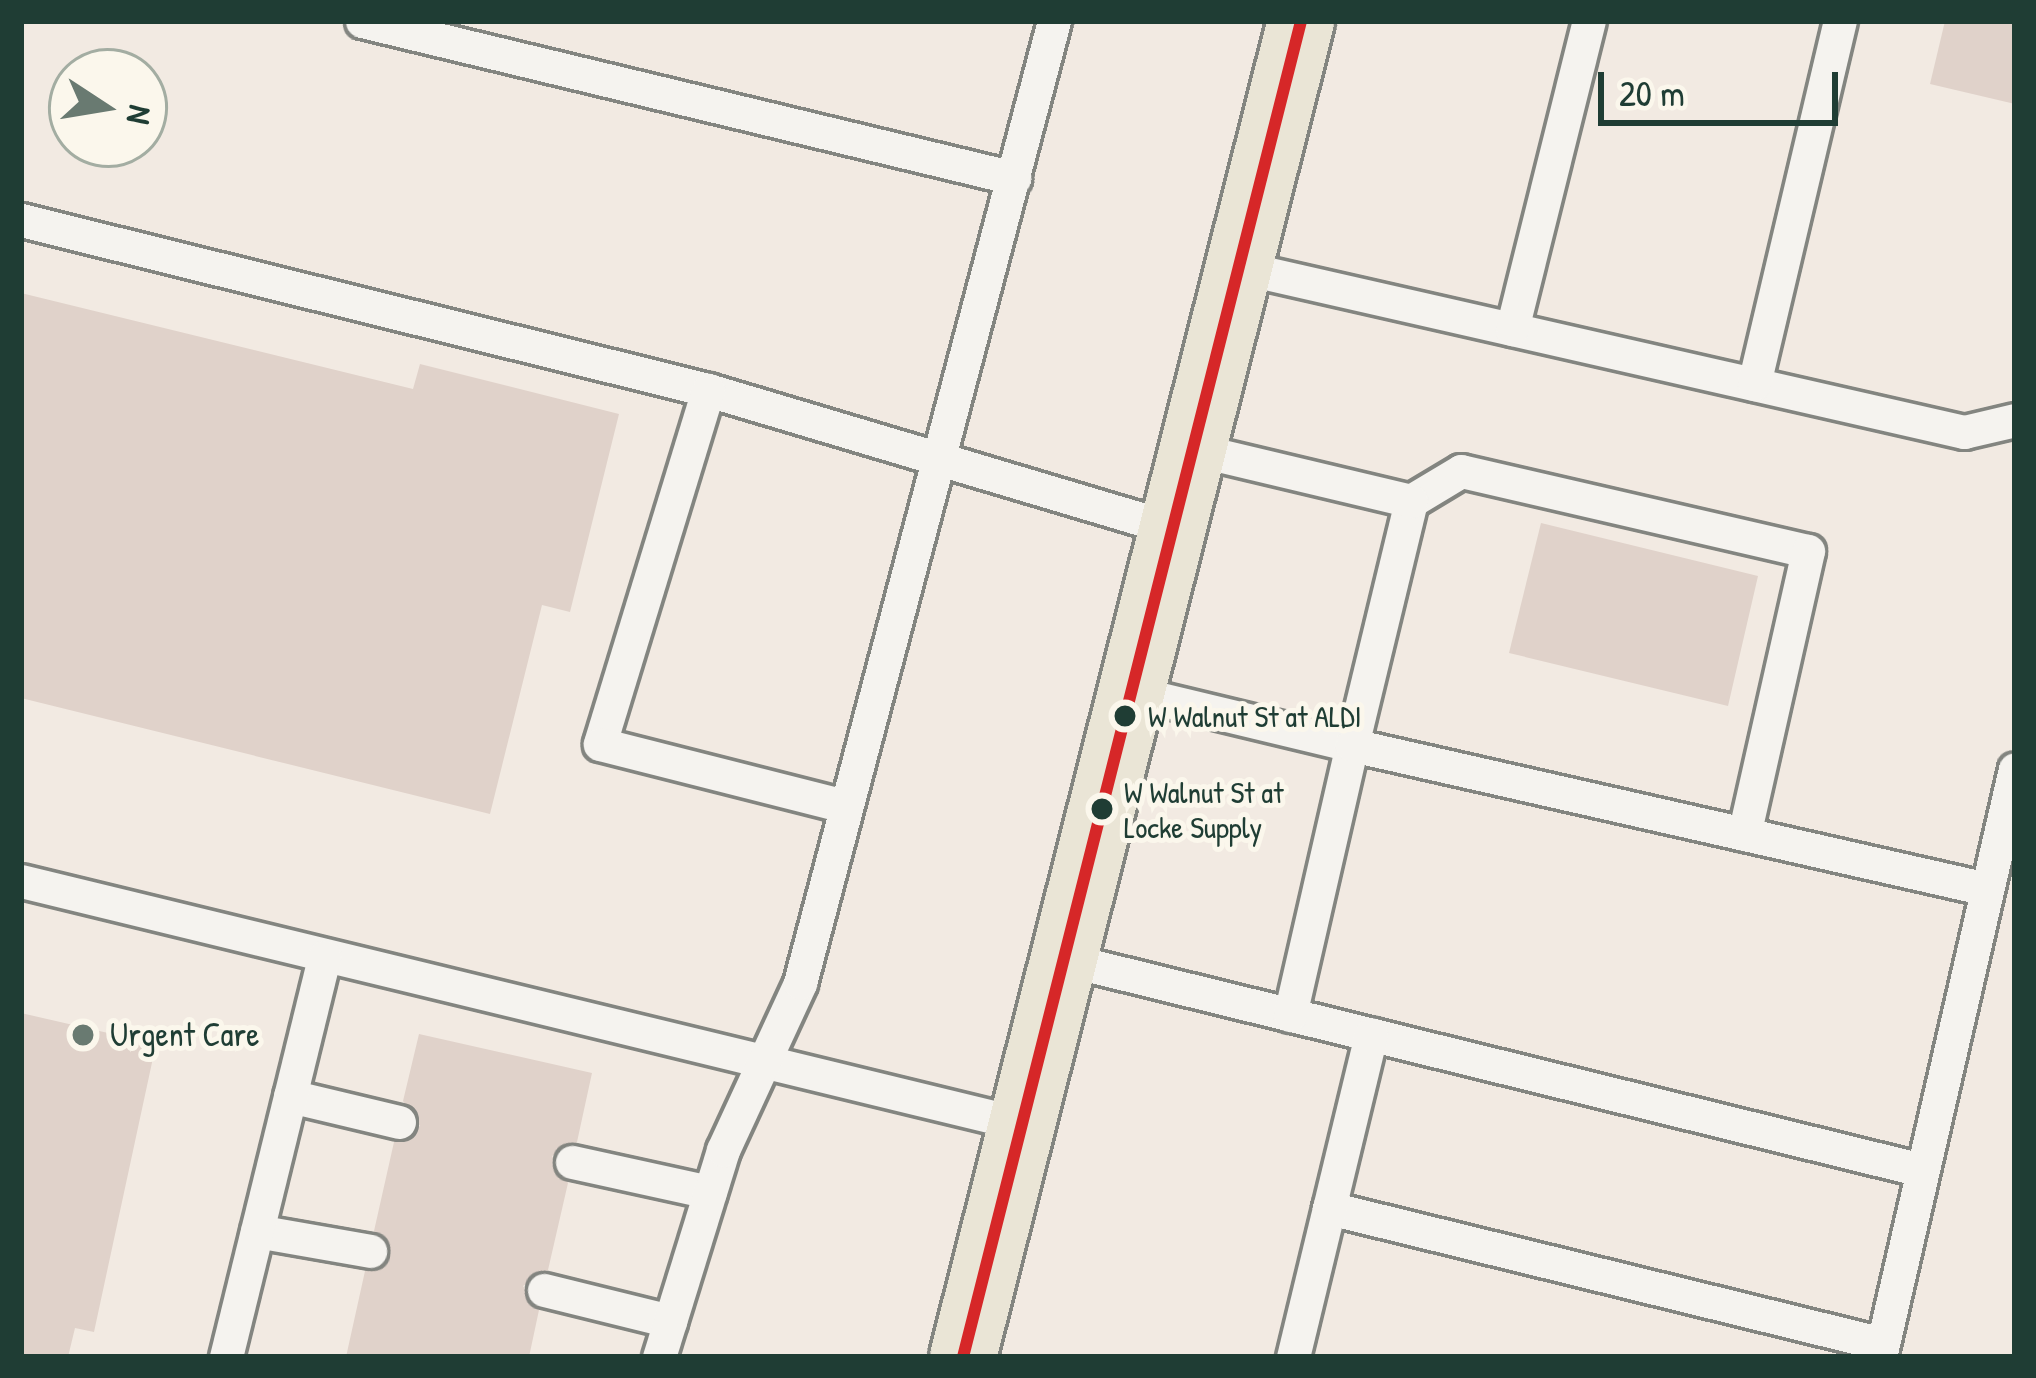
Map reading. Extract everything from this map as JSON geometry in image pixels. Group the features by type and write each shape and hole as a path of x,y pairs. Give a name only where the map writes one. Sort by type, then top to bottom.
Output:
{"main road":[{"path":"963,1357 1301,21"}],"lane":[{"path":"362,21 1014,178"},
{"path":"659,1357 710,1192 800,983 841,805 1054,21"},
{"path":"1511,329 1589,21"},
{"path":"1754,384 1840,21"},
{"path":"21,220 708,390 1173,530"},
{"path":"1239,267 1964,432 2015,419"},
{"path":"708,390 600,744 841,805"},
{"path":"1192,449 1411,501 1461,471 1808,551 1744,834"},
{"path":"1290,1015 1411,501"},
{"path":"1131,692 1988,890"},
{"path":"1329,1208 1881,1351 2015,769"},
{"path":"21,881 762,1066 1022,1124"},
{"path":"236,1355 257,1231 324,957"},
{"path":"1064,959 1922,1170"},
{"path":"1293,1357 1371,1034"},
{"path":"290,1096 399,1122"},
{"path":"572,1162 710,1192"},
{"path":"257,1231 370,1251"},
{"path":"544,1291 670,1321"}],"building":[{"path":"1945,21 2015,21 2015,104 1930,84"},
{"path":"21,293 413,389 420,364 619,414 570,612 542,605 490,814 21,698"},
{"path":"1541,523 1758,576 1728,706 1509,653"},
{"path":"21,1013 156,1044 94,1332 75,1328 68,1357 21,1357"},
{"path":"419,1034 592,1073 577,1142 552,1156 568,1183 548,1270 523,1286 539,1310 529,1357 346,1357 365,1271 390,1256 374,1231 394,1142 420,1126 403,1101"}],"transit line":[{"path":"963,1357 1301,21"}],"place":[{"name":"W Walnut St at ALDI","path":"1125,716"},
{"name":"W Walnut St at Locke Supply","path":"1102,809"},
{"name":"Urgent Care","path":"83,1035"}]}
